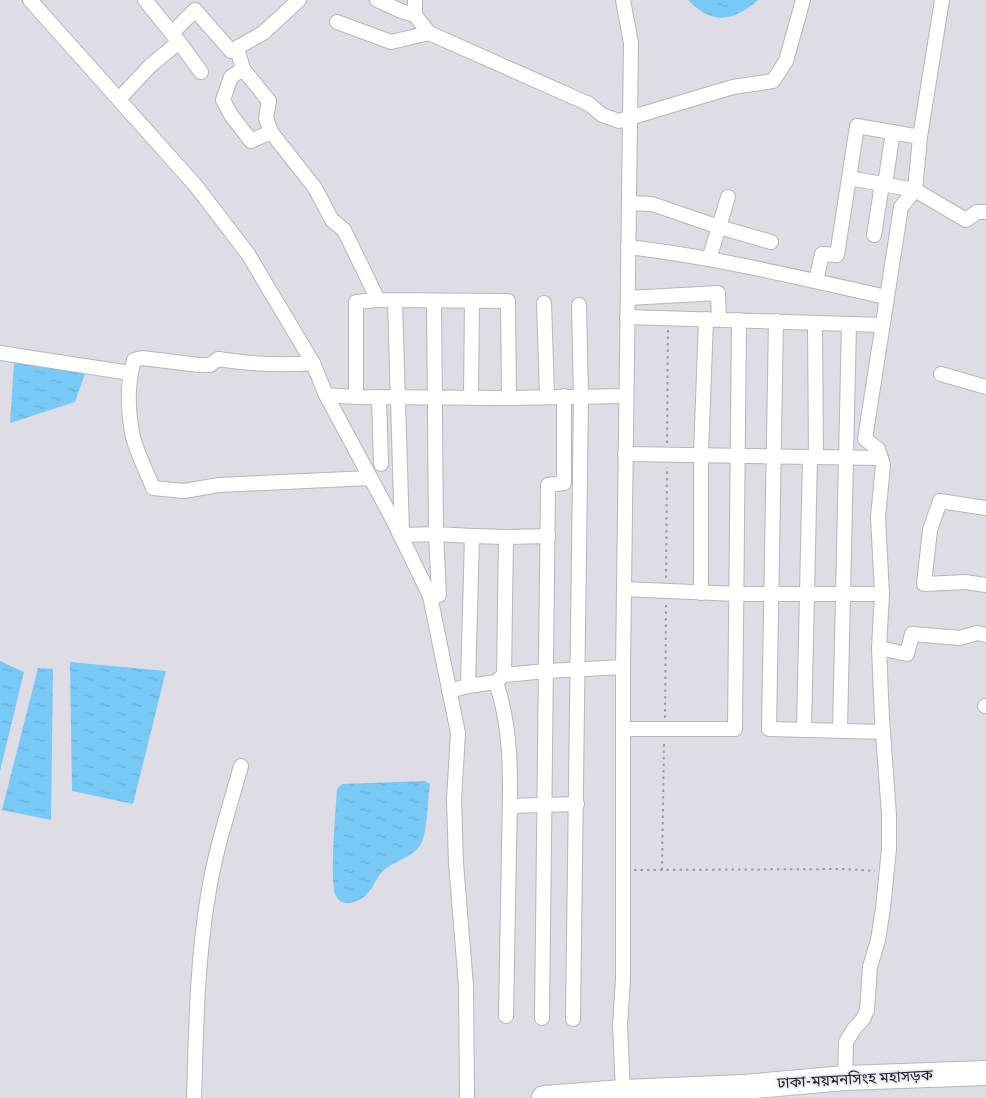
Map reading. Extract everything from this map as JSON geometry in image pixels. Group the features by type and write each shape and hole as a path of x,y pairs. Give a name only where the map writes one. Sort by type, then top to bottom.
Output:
{"highway":[{"name":"ঢাকা-ময়মনসিংহ মহাসড়ক","path":"544,1098 845,1078 986,1072"}],"street":[{"path":"30,0 196,186 248,254 313,363 326,395 400,534 430,596 458,733 454,800 456,862 466,986 467,1098"},
{"path":"145,0 201,72"},
{"path":"118,98 176,38 195,10 231,51 263,33 299,0"},
{"path":"377,0 415,15 430,33 589,104 602,114 619,121 733,87 773,81 786,61 803,0"},
{"path":"415,0 415,15"},
{"path":"623,0 631,43 623,667 623,980 620,1025 623,1092"},
{"path":"845,1078 846,1042 863,1019 867,1010 870,967 878,940 889,849 889,815 879,648 882,594 878,532 879,491 883,465 878,449 865,439 900,208 916,190 920,137 942,0"},
{"path":"337,22 391,42 430,33"},
{"path":"236,48 243,68 269,101 266,118 271,132 315,188 332,220 344,230 378,300"},
{"path":"243,68 231,77 223,100 231,115 251,142 271,132"},
{"path":"816,281 822,254 836,255 856,126 920,137"},
{"path":"874,235 893,132"},
{"path":"849,178 916,190 966,220 977,212 986,212"},
{"path":"709,259 728,196"},
{"path":"629,203 652,204 719,227 771,242"},
{"path":"628,247 674,252 886,297"},
{"path":"628,298 718,293 713,319 701,454 701,593"},
{"path":"356,397 356,302 378,300 508,301 509,398"},
{"path":"395,301 400,534"},
{"path":"430,596 439,595 436,534 434,301"},
{"path":"471,397 472,301"},
{"path":"544,303 547,396"},
{"path":"573,1019 581,396 579,305"},
{"path":"627,317 882,325"},
{"path":"623,729 735,729 739,320"},
{"path":"776,321 769,729 883,732"},
{"path":"804,730 813,457 814,323"},
{"path":"840,730 849,324"},
{"path":"0,353 130,373"},
{"path":"313,363 285,366 250,364 218,359 210,365 199,365 136,358 130,373 129,406 133,438 153,488 184,492 219,485 370,478"},
{"path":"941,374 986,387"},
{"path":"326,395 356,397 435,396 509,398 626,396"},
{"path":"542,1018 548,485 564,483 564,396"},
{"path":"379,397 381,464"},
{"path":"626,454 881,458"},
{"path":"986,508 940,501 930,530 924,584 965,582 986,585"},
{"path":"400,534 506,537 548,536"},
{"path":"468,686 472,536"},
{"path":"506,537 500,678 509,740 510,806 506,1016"},
{"path":"624,589 737,594 882,594"},
{"path":"879,648 907,654 912,634 960,638 977,633 986,635"},
{"path":"449,691 500,678 547,671 623,667"},
{"path":"194,1098 197,1005 207,904 220,838 241,766"},
{"path":"510,806 577,804"}],"path":[{"path":"622,870 844,869 887,872"}],"water":[{"path":"688,0 758,0 740,13 723,18 706,14"},
{"path":"14,363 87,368 75,402 10,423"},
{"path":"0,661 24,672 0,771"},
{"path":"70,662 166,671 133,804 72,791"},
{"path":"38,668 53,669 51,820 2,810"},
{"path":"425,781 430,784 425,830 419,847 410,855 383,871 370,891 361,899 352,903 339,900 334,888 333,876 337,789 342,784"}]}
